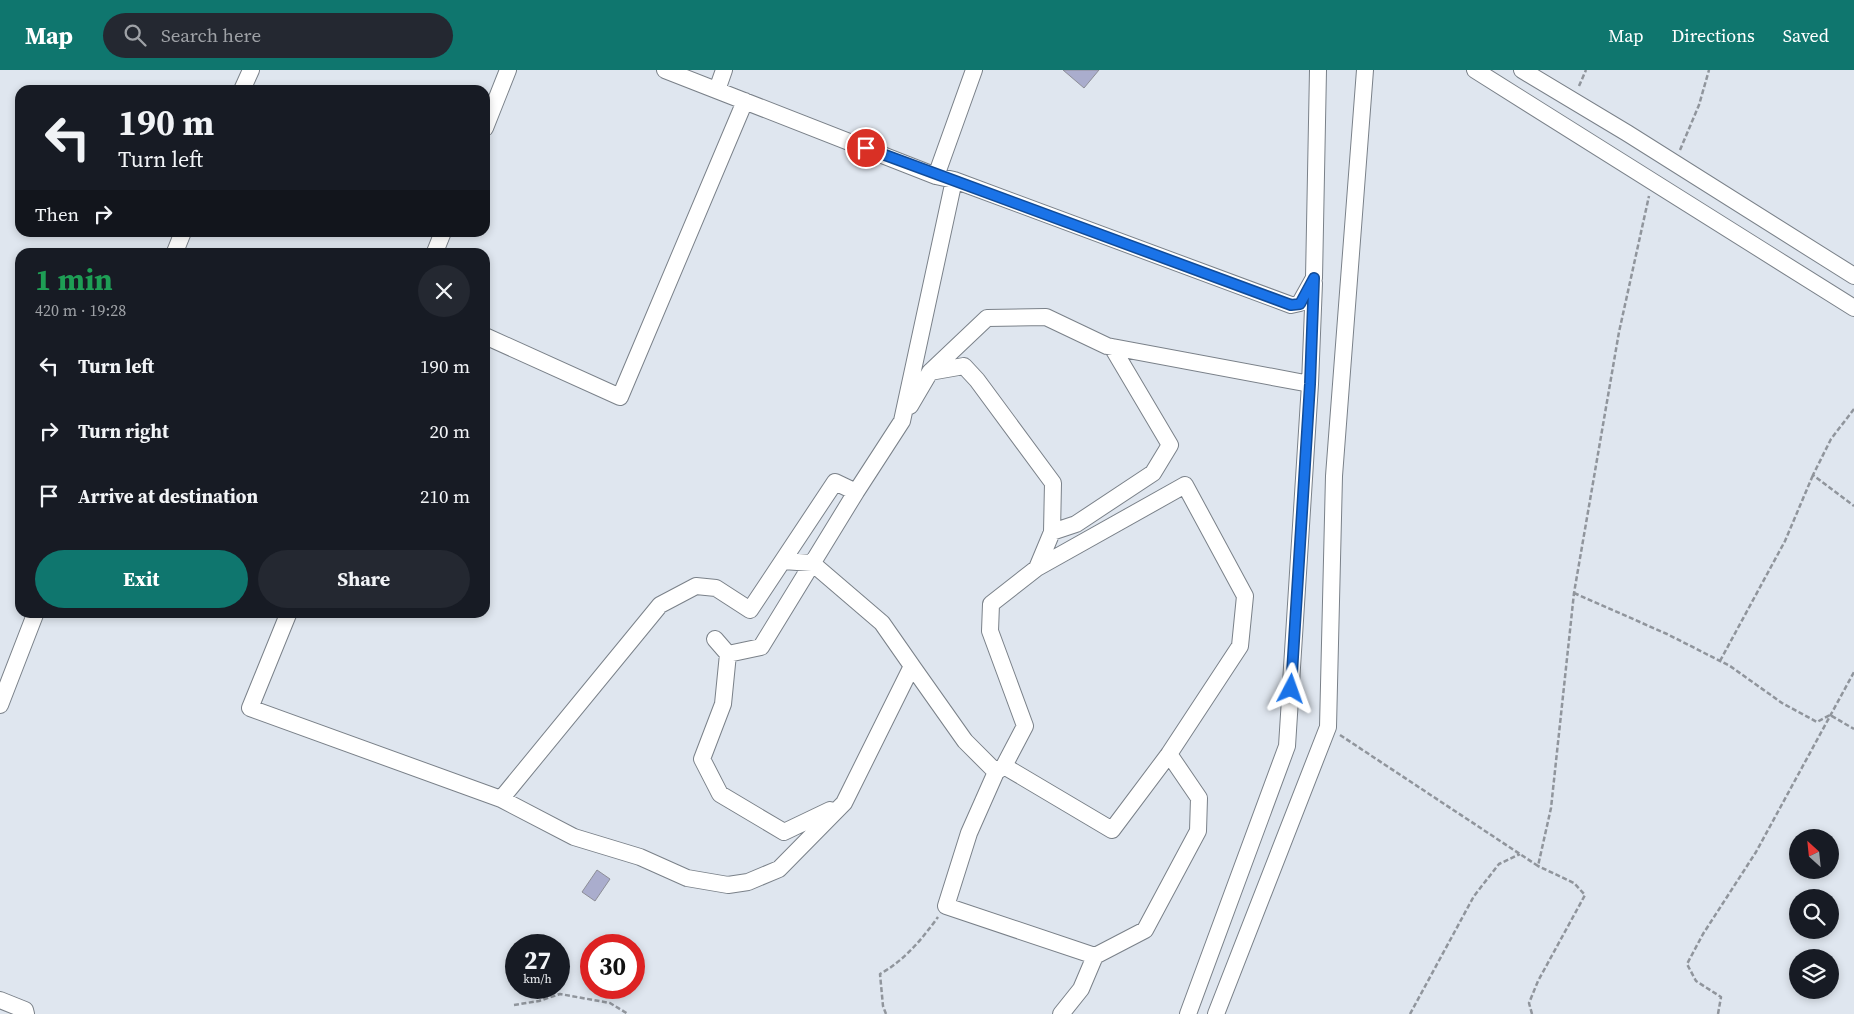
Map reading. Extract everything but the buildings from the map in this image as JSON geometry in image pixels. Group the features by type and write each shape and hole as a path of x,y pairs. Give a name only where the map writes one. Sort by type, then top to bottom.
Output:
{"street":[{"path":"244,85 251,70"},
{"path":"490,115 508,70"},
{"path":"664,70 936,176 954,180 1291,305 1300,304 1314,278"},
{"path":"718,90 724,70"},
{"path":"936,176 974,70"},
{"path":"1188,1014 1287,746 1310,384 1318,70"},
{"path":"1216,1014 1328,727 1334,476 1364,70"},
{"path":"1475,70 1854,308"},
{"path":"1522,70 1675,163 1854,276"},
{"path":"490,338 620,397 745,101"},
{"path":"902,421 954,180"},
{"path":"728,654 761,647 902,421 930,372 987,318 1046,317 1112,347 1310,384"},
{"path":"1052,532 1076,524 1153,474 1170,445 1112,347"},
{"path":"930,372 964,366 977,380 1053,483 1052,532 1037,568"},
{"path":"501,799 660,606 696,586 716,588 750,610 835,482 856,492"},
{"path":"783,561 812,564 882,623 965,741 1000,769 1112,830 1168,754 1240,646 1244,596 1185,485 1037,568 992,604 990,631 1025,726 1000,769 969,833 946,906 1095,956"},
{"path":"0,705 34,618"},
{"path":"287,618 250,708 501,799 574,837 640,857 687,878 728,885 748,882 779,868 844,803 912,666"},
{"path":"715,639 728,654 723,704 702,759 720,794 784,832 844,803"},
{"path":"1061,1014 1081,989 1095,956 1145,930 1198,832 1199,798 1168,754"},
{"path":"0,1000 28,1013"}],"path":[{"path":"1675,163 1699,105 1709,70"},
{"path":"1538,866 1552,808 1574,593 1620,332 1652,182"},
{"path":"1720,661 1785,542 1813,474 1831,440 1854,409"},
{"path":"1813,474 1854,506"},
{"path":"1574,593 1720,661 1782,703 1817,722 1830,715"},
{"path":"1718,1014 1721,997 1696,981 1687,964 1703,934 1756,852 1854,672"},
{"path":"1830,715 1854,729"},
{"path":"1328,727 1538,866 1574,883 1586,895 1538,981 1529,1003 1532,1014"},
{"path":"1410,1014 1474,896 1498,864 1520,854"},
{"path":"886,1014 882,1006 880,974 893,967 921,941 946,906"},
{"path":"514,1005 560,994 610,1003 628,1014"}],"route":[{"path":"866,148 936,176 954,180 1291,305 1300,304 1314,278 1310,384 1291,689"}]}
